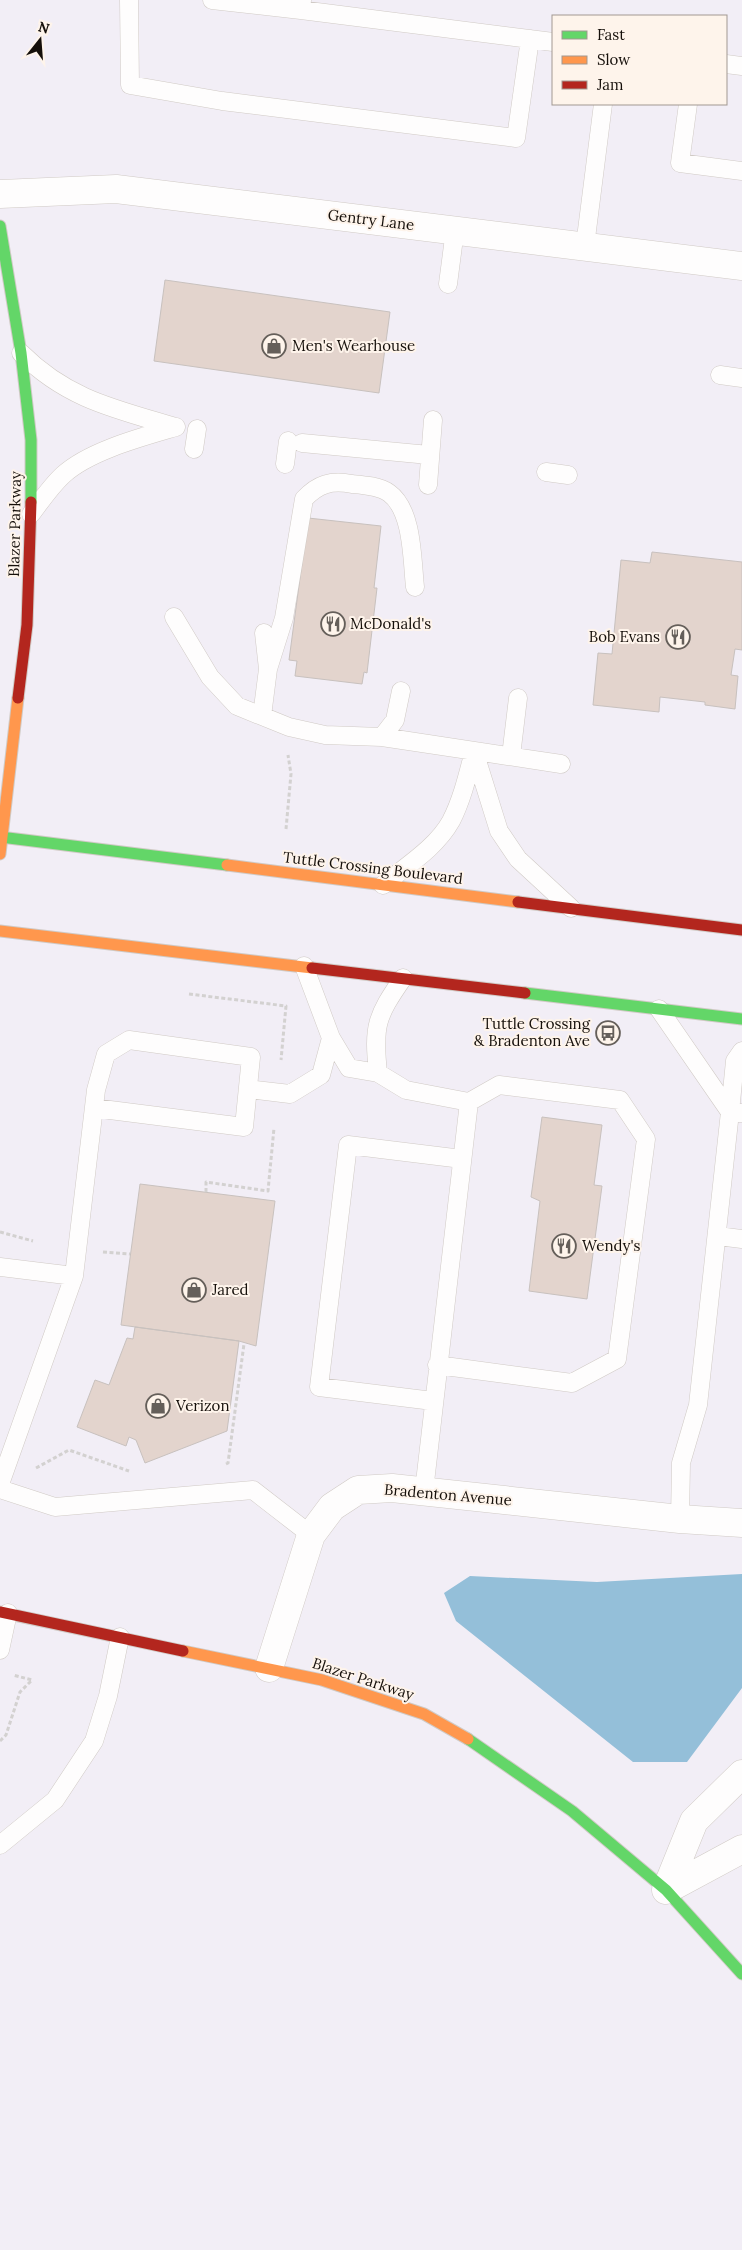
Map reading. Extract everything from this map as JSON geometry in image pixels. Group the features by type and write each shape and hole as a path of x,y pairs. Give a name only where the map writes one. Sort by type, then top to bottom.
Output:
{"main road":[{"name":"Blazer Parkway","path":"0,226 21,354 31,440 32,514 27,625 0,854"},
{"name":"Tuttle Crossing Boulevard","path":"1,837 742,930"},
{"path":"0,931 742,1019"},
{"name":"Blazer Parkway","path":"4,1612 269,1668 342,1686 432,1719 470,1740 572,1811 666,1890 742,1974"}],"street":[{"name":"Gentry Lane","path":"0,194 116,189 742,266"},
{"name":"Bradenton Avenue","path":"269,1668 311,1534 332,1507 358,1490 392,1488 680,1519 742,1523"},
{"path":"666,1890 694,1821 742,1774"},
{"path":"666,1890 742,1849"}],"lane":[{"path":"129,0 130,85 222,101 516,138 530,39"},
{"path":"212,0 301,5 552,42"},
{"path":"727,64 742,66"},
{"path":"585,246 602,105"},
{"path":"688,105 680,163 742,171"},
{"path":"448,284 455,230"},
{"path":"21,354 42,374 74,394 176,427 128,440 75,466 62,476 32,514"},
{"path":"720,374 742,378"},
{"path":"428,486 433,420"},
{"path":"194,448 197,429"},
{"path":"285,464 295,442 429,455"},
{"path":"546,472 568,475"},
{"path":"262,716 268,669 284,618 304,499 316,486 344,482 372,487 390,493 406,515 415,587"},
{"path":"174,617 210,678 237,706 289,728 325,735 382,736 561,764"},
{"path":"264,633 268,669"},
{"path":"382,736 395,720 401,690"},
{"path":"511,756 518,698"},
{"path":"383,885 429,848 451,822 465,785 474,751"},
{"path":"474,751 499,831 518,858 572,908"},
{"path":"304,966 331,1038 349,1068 378,1073 406,1090 469,1102 499,1085 620,1100 646,1139 617,1359 572,1383 437,1365"},
{"path":"378,1073 376,1039 382,1009 403,978"},
{"path":"659,1009 736,1112"},
{"path":"248,1089 290,1094 320,1075 331,1038"},
{"path":"0,1484 74,1276 96,1090 106,1054 129,1040 251,1056 244,1127 94,1108"},
{"path":"680,1519 681,1463 698,1405 718,1236 736,1112 735,1062 742,1051"},
{"path":"424,1491 437,1365 469,1102"},
{"path":"433,1401 319,1387 348,1145 462,1159"},
{"path":"718,1236 742,1239"},
{"path":"0,1267 74,1276"},
{"path":"0,1489 55,1507 253,1490 311,1534"},
{"path":"0,1650 4,1612"},
{"path":"0,1845 55,1800 94,1741 108,1696 120,1637"}],"path":[{"path":"189,994 286,1006"},
{"path":"219,1464 228,1463 244,1344"},
{"path":"34,1469 69,1450 137,1474"},
{"path":"0,1741 6,1735 20,1692 32,1680 8,1674"}],"shaded area":[{"path":"0,0 742,0 742,2250 0,2250"}],"water":[{"path":"742,1574 742,1688 687,1762 633,1762 456,1621 444,1593 470,1576 597,1582"}],"building":[{"path":"165,280 390,312 379,393 154,361"},
{"name":"McDonald's","path":"308,518 381,526 374,588 377,588 367,673 364,672 362,684 295,676 297,661 289,660"},
{"name":"Bob Evans","path":"652,552 742,562 742,650 735,649 731,675 738,676 735,709 705,705 705,702 660,697 659,712 593,705 598,653 612,654 621,560 650,563"},
{"name":"Wendy's","path":"542,1117 602,1125 594,1185 602,1186 587,1299 529,1291 540,1201 531,1197"},
{"name":"Jared","path":"140,1184 275,1201 256,1346 239,1341 121,1325"},
{"name":"Verizon","path":"135,1327 239,1341 227,1431 145,1463 136,1440 129,1437 126,1446 77,1427 95,1380 109,1385 127,1338 133,1339"}],"traffic: fast":[{"path":"0,226 21,353 31,440 31,502"},
{"path":"0,837 227,865"},
{"path":"525,993 742,1019"},
{"path":"468,1739 572,1811 666,1890 742,1974"}],"traffic: slow":[{"path":"0,854 18,698"},
{"path":"227,865 518,902"},
{"path":"0,931 312,968"},
{"path":"183,1651 322,1680 424,1714 468,1739"}],"traffic: jam":[{"path":"18,698 27,625 31,502"},
{"path":"518,902 742,930"},
{"path":"312,968 525,993"},
{"path":"0,1612 183,1651"}],"place":[{"name":"Men's Wearhouse","path":"274,346"},
{"name":"McDonald's","path":"333,624"},
{"name":"Bob Evans","path":"678,637"},
{"name":"Tuttle Crossing & Bradenton Ave","path":"608,1033"},
{"name":"Wendy's","path":"564,1246"},
{"name":"Jared","path":"194,1290"},
{"name":"Verizon","path":"158,1406"}]}
